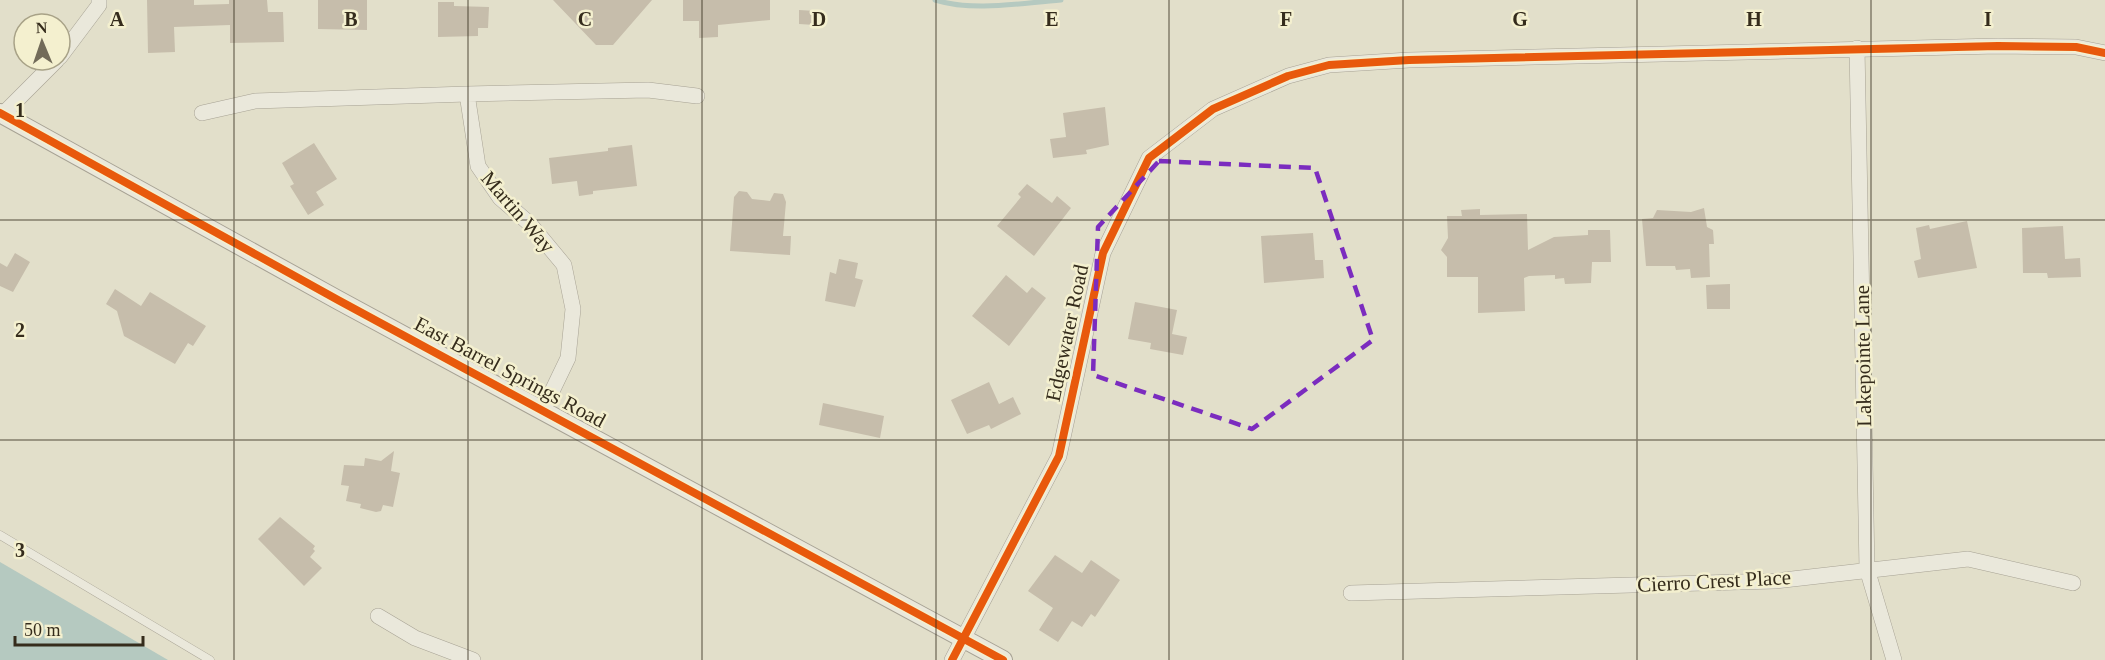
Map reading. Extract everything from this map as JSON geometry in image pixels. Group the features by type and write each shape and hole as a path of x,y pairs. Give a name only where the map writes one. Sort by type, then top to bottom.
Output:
{"street":[{"path":"72,41 99,5 99,0"},
{"name":"Edgewater Road","path":"952,660 1059,456 1103,253 1149,158 1213,109 1288,76 1329,65 1409,60 2023,45 2076,47 2105,53"},
{"name":"Lakepointe Lane","path":"1857,48 1868,569 1894,660"},
{"path":"1,113 44,72"},
{"path":"202,114 255,101 648,90 697,96"},
{"name":"Martin Way","path":"467,94 478,166 500,198 530,224 564,266 573,309 568,358 543,410"},
{"name":"East Barrel Springs Road","path":"1,113 338,300 1003,660"},
{"name":"Cierro Crest Place","path":"1351,593 1774,581 1968,559 2073,583"},
{"path":"378,616 415,638 473,660"}],"lane":[{"path":"0,535 210,660"}],"highlighted area":[{"path":"1159,161 1315,168 1373,340 1252,429 1093,375 1098,227"}],"shaded area":[{"path":"0,562 168,660 0,660"}],"building":[{"path":"147,0 194,0 194,5 229,4 229,0 267,0 268,12 283,12 284,42 230,43 230,25 174,27 175,52 148,53"},
{"path":"318,0 367,0 367,30 318,29"},
{"path":"553,0 652,0 613,45 596,45"},
{"path":"683,0 770,0 770,20 718,25 718,37 699,38 699,21 683,21"},
{"path":"438,2 454,2 454,6 489,7 488,28 478,28 478,36 438,37"},
{"path":"799,10 816,11 815,25 799,24"},
{"path":"1105,107 1109,145 1086,150 1087,154 1053,158 1050,139 1066,137 1063,113"},
{"path":"314,143 337,179 316,192 324,205 308,215 290,186 294,184 282,163"},
{"path":"632,145 637,186 593,191 593,194 579,196 577,181 552,184 549,158 608,151 608,148"},
{"path":"1027,184 1052,203 1057,196 1071,208 1034,256 997,226 1021,197 1018,194"},
{"path":"739,191 747,192 752,199 770,201 774,193 783,194 786,202 783,236 791,236 790,255 730,251 734,197"},
{"path":"1704,208 1707,227 1713,230 1714,244 1709,244 1710,277 1691,278 1690,269 1676,270 1675,266 1646,266 1642,219 1653,218 1657,210 1691,212"},
{"path":"1480,209 1480,215 1527,214 1528,250 1554,237 1588,235 1588,230 1610,230 1611,262 1592,262 1591,283 1565,284 1564,278 1555,279 1555,275 1529,276 1524,278 1525,311 1478,313 1478,277 1447,277 1447,257 1441,250 1448,238 1447,216 1462,216 1461,210"},
{"path":"1967,221 1977,268 1918,278 1914,261 1921,259 1916,228 1929,225 1930,229"},
{"path":"2063,226 2065,259 2080,258 2081,277 2048,278 2047,273 2023,273 2022,228"},
{"path":"1313,233 1315,260 1323,260 1324,278 1264,283 1261,236"},
{"path":"15,253 30,262 13,292 0,286 0,263 7,267"},
{"path":"839,259 858,263 855,278 863,280 855,307 825,301 830,272 836,274"},
{"path":"1006,275 1027,293 1032,287 1046,298 1009,346 972,316"},
{"path":"1730,284 1730,309 1707,309 1706,285"},
{"path":"115,289 141,306 150,292 206,326 193,346 188,343 175,364 124,336 117,311 106,304"},
{"path":"1135,302 1177,310 1172,334 1187,337 1183,355 1150,349 1151,343 1128,339"},
{"path":"989,382 999,404 1013,397 1021,414 991,429 989,425 967,434 951,400"},
{"path":"823,403 884,416 880,438 819,425"},
{"path":"394,451 391,471 400,473 393,507 383,505 381,511 376,512 360,508 361,504 346,501 349,486 341,485 344,465 364,466 365,458 381,461"},
{"path":"280,517 315,546 313,549 315,551 310,557 322,568 304,586 258,539"},
{"path":"1055,555 1082,573 1091,560 1120,580 1095,617 1091,614 1082,627 1072,621 1058,642 1039,630 1053,608 1028,591"}],"waterway":[{"path":"935,0 950,4 982,6 1061,0"}],"cycle path":[{"path":"952,660 1059,456 1103,253 1149,158 1213,109 1288,76 1329,65 1409,60 1998,46 2076,47 2105,53"},
{"path":"0,113 338,300 1003,660"}]}
